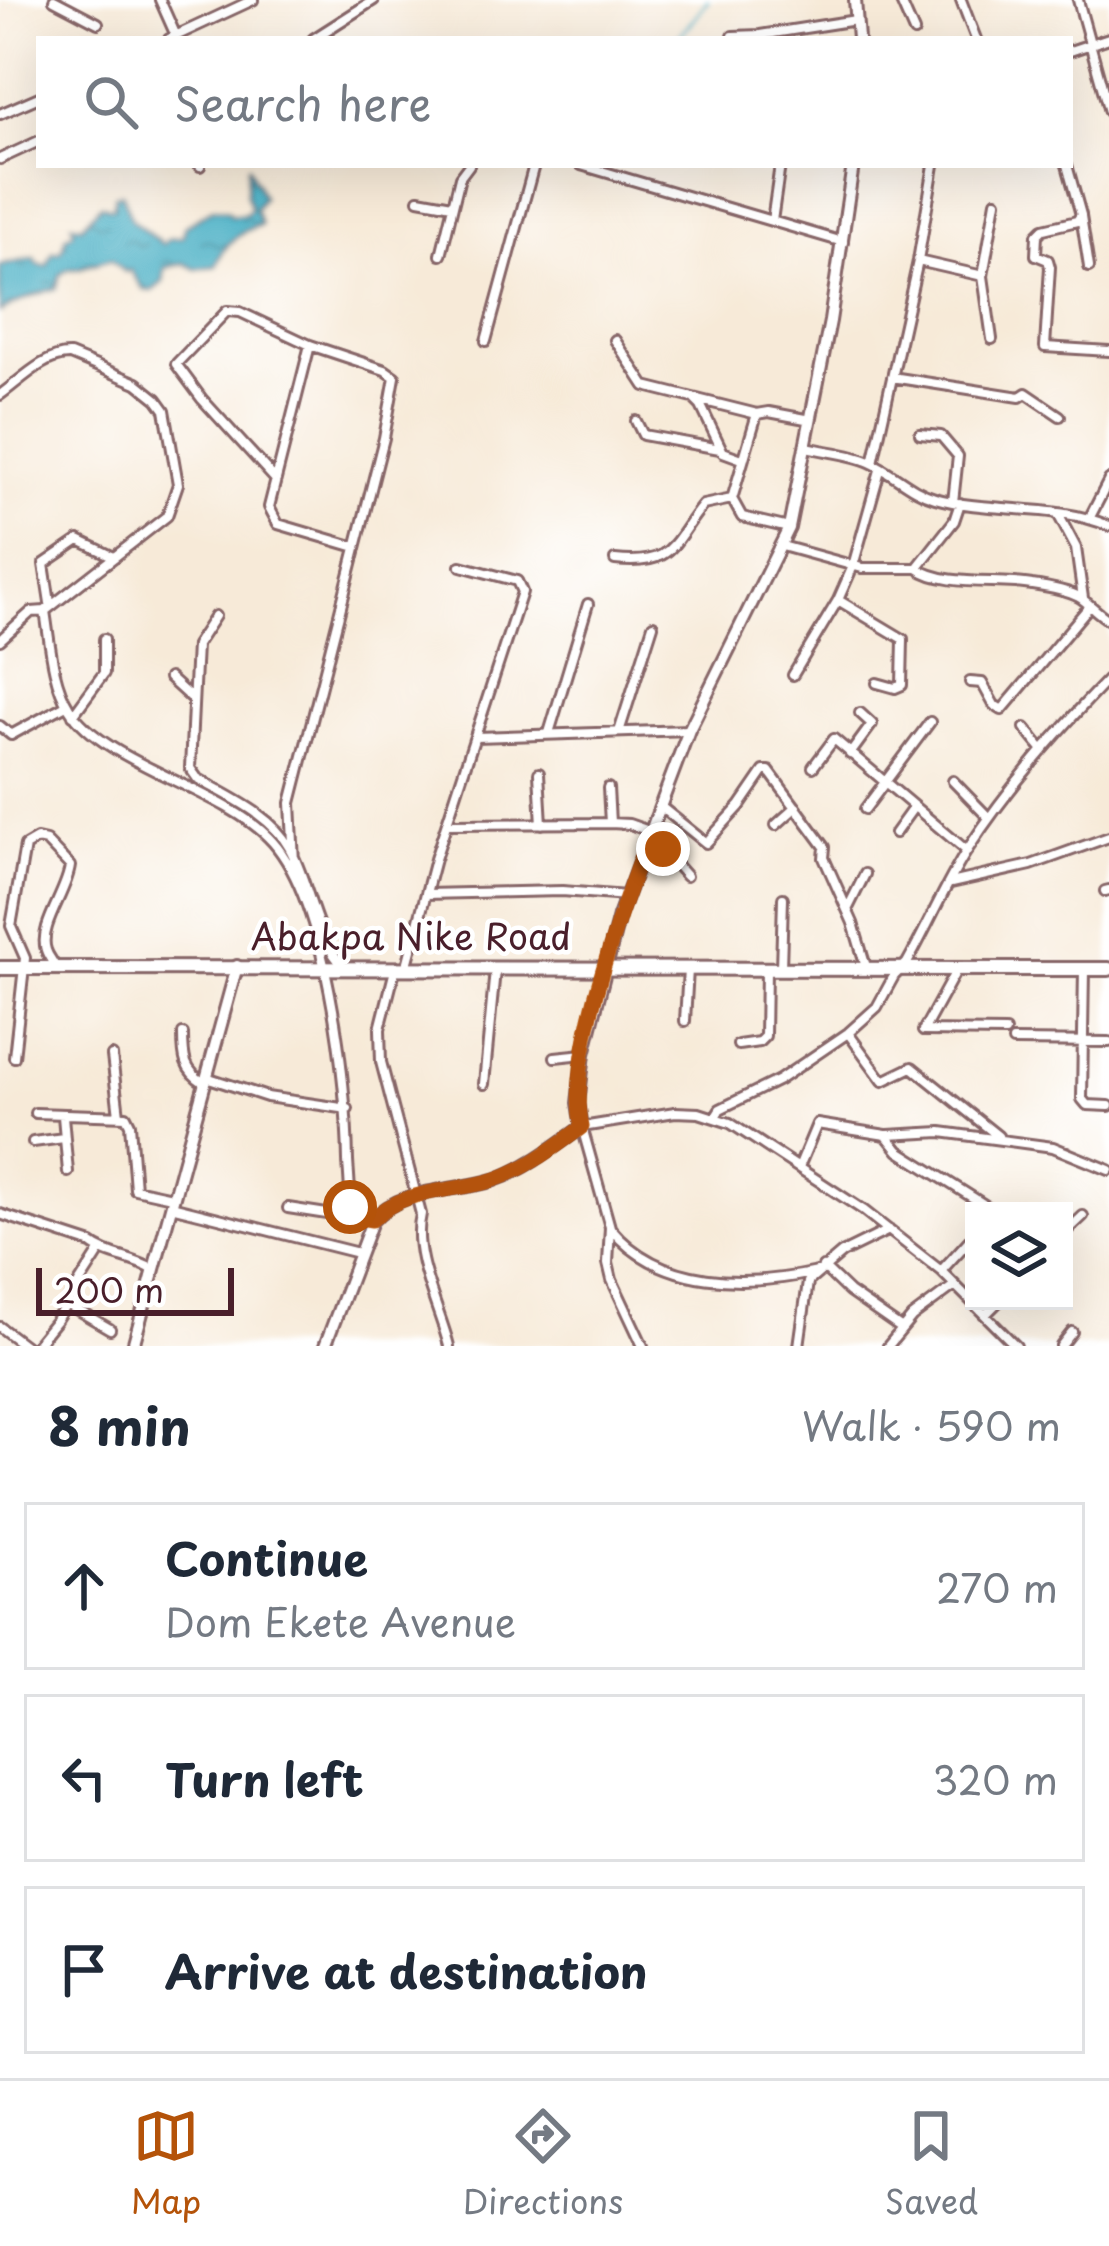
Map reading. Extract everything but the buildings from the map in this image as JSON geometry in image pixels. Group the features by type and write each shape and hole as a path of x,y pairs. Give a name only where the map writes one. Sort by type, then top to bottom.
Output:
{"main road":[{"path":"855,0 858,36"},
{"path":"325,1346 372,1220 389,1205 513,1172 582,1127 578,1103 584,1054 605,968 648,835 689,730 789,528 812,420 853,168"},
{"path":"133,1346 237,966"},
{"name":"Abakpa Nike Road","path":"0,968 1109,969"}],"street":[{"path":"54,0 98,23"},
{"path":"160,0 172,36"},
{"path":"174,36 253,0"},
{"path":"318,36 374,0"},
{"path":"900,0 914,32"},
{"path":"961,0 975,36"},
{"path":"1078,0 1109,112"},
{"path":"734,36 857,20"},
{"path":"1073,50 1109,38"},
{"path":"0,114 36,98"},
{"path":"0,159 36,142"},
{"path":"441,255 460,177 467,168"},
{"path":"486,341 532,168"},
{"path":"591,168 843,242"},
{"path":"772,221 779,168"},
{"path":"793,675 853,566 934,168"},
{"path":"1068,168 1090,268"},
{"path":"418,199 452,205"},
{"path":"992,339 983,276 996,201"},
{"path":"1081,215 1077,221 1043,229 1037,236 1036,255 1051,267 1045,347 1109,351"},
{"path":"918,261 983,276"},
{"path":"276,480 176,364 227,311 394,376 384,438 291,802 294,862"},
{"path":"615,340 645,386 757,414 812,420"},
{"path":"310,345 269,507 278,524 356,548"},
{"path":"0,395 59,355 70,355 136,383 165,410 178,484 167,516 48,608 31,612 0,640"},
{"path":"892,377 1020,397 1026,393 1060,416"},
{"path":"692,398 701,406 721,449 742,459"},
{"path":"757,414 732,499 742,517 789,528"},
{"path":"636,421 643,435 721,449"},
{"path":"917,568 954,520 957,502 958,456 941,436 920,434"},
{"path":"807,447 876,466 916,492 957,502 1090,517 1109,526"},
{"path":"1090,517 1109,480"},
{"path":"616,560 641,562 664,556 703,505 732,499"},
{"path":"970,682 982,683 1002,710 1085,603 1076,548 1058,514"},
{"path":"112,556 79,540 44,564 56,676 66,705 132,758 233,810 268,836 294,875 330,991 348,1108 347,1216"},
{"path":"782,546 853,566 917,568 939,579 1029,584 1085,603 1109,620"},
{"path":"449,1346 426,1267 418,1227 421,1214 381,1062 380,1029 522,586 460,566"},
{"path":"838,600 904,638 902,685 877,683"},
{"path":"549,733 589,604"},
{"path":"215,616 196,645 191,771 276,831 289,847 341,966 403,968"},
{"path":"620,731 653,625"},
{"path":"73,715 104,673 104,639"},
{"path":"169,678 193,700"},
{"path":"715,1118 720,1109 779,1080 848,1033 877,1006 908,963 989,818 1042,749 1109,678"},
{"path":"0,726 4,733 21,731 66,705"},
{"path":"850,754 872,724 860,712"},
{"path":"865,808 930,722"},
{"path":"1025,728 1042,749"},
{"path":"476,737 689,730"},
{"path":"813,767 834,739 967,851"},
{"path":"660,806 706,843 767,770 825,848 824,858 848,909 866,967"},
{"path":"539,773 542,824"},
{"path":"953,781 989,818"},
{"path":"608,788 610,823"},
{"path":"776,825 796,807"},
{"path":"895,833 913,808"},
{"path":"448,824 629,824 648,835 686,875"},
{"path":"950,884 1031,865 1109,837"},
{"path":"14,1057 25,958 13,938 12,919 25,845 37,839 46,841 70,866 61,898 49,914 45,950 55,967"},
{"path":"848,909 865,874"},
{"path":"425,894 562,891 627,896"},
{"path":"781,968 783,898"},
{"path":"686,1021 688,967"},
{"path":"738,1045 759,1042 765,1036 766,968"},
{"path":"958,968 923,1031 1004,1032"},
{"path":"1084,969 1082,1099 1087,1105 1109,1106"},
{"path":"484,1084 495,970"},
{"path":"848,1033 883,1081 912,1067 1002,1139"},
{"path":"183,1034 184,1062 189,1072 205,1080 267,1097 348,1108"},
{"path":"1013,1041 1109,1042"},
{"path":"555,1058 584,1054"},
{"path":"112,1056 119,1114"},
{"path":"643,1346 612,1280 610,1227 582,1127 675,1112 715,1118 743,1130 799,1167 941,1271 1016,1346"},
{"path":"34,1114 126,1116 135,1189 358,1253"},
{"path":"64,1116 68,1172"},
{"path":"799,1167 817,1124 886,1136 941,1132 1053,1147 1109,1170"},
{"path":"886,1136 899,1151 980,1202"},
{"path":"33,1142 64,1138"},
{"path":"288,1208 372,1220"},
{"path":"0,1214 152,1269"},
{"path":"1073,1225 1083,1216"},
{"path":"610,1227 640,1256 718,1282 785,1279 820,1269 889,1230"},
{"path":"941,1271 965,1245"},
{"path":"35,1346 100,1251"},
{"path":"820,1269 902,1329"},
{"path":"802,1344 802,1300 808,1282 820,1269"},
{"path":"888,1346 941,1292 955,1285"},
{"path":"67,1304 110,1329"},
{"path":"985,1316 991,1310"},
{"path":"0,1327 25,1346"},
{"path":"1061,1346 1072,1332"}],"water":[{"path":"249,168 263,197 255,209 261,225 234,239 216,266 196,269 183,263 165,268 163,282 152,291 144,290 130,270 125,272 111,259 66,270 56,288 0,312 0,266 35,258 37,264 47,266 74,232 72,224 82,226 100,205 114,208 115,195 122,193 131,220 163,245 168,239 183,237 185,226 214,208 231,216 246,214 251,208 246,195"}],"waterway":[{"path":"680,36 708,0"}],"route":[{"path":"350,1207 347,1216 372,1220 405,1198 490,1181 530,1163 582,1127 578,1103 584,1054 619,916 647,839 663,849"}]}
